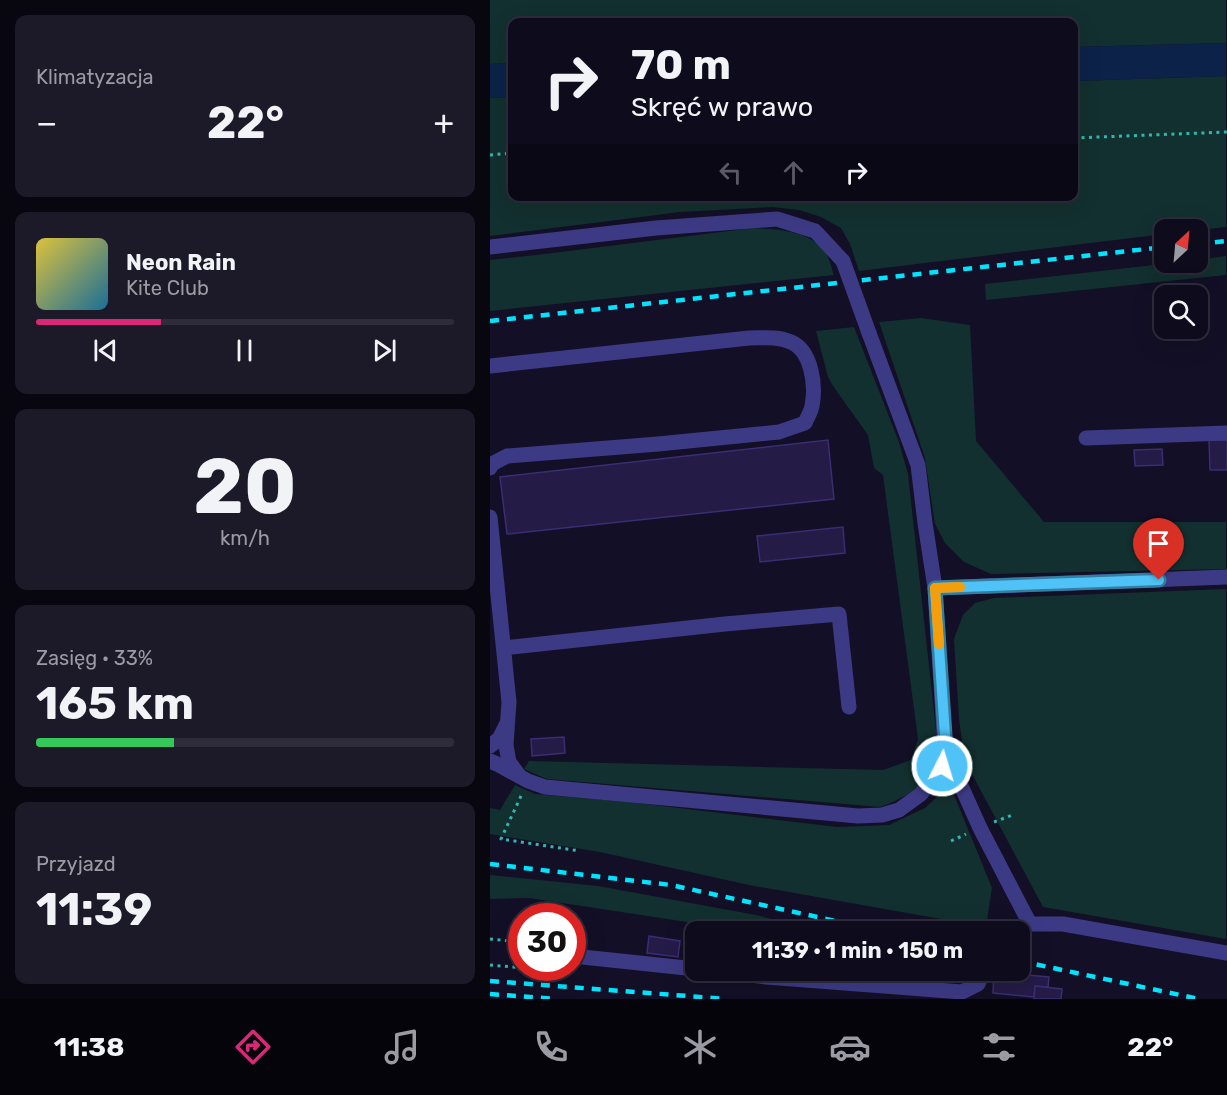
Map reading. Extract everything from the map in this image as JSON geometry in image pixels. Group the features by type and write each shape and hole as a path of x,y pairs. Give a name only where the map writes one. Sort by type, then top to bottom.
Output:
{"street":[{"path":"490,247 656,228 777,219 815,231 843,261 918,465 935,588 946,750 942,766 921,794 900,810 882,815 858,816 545,787 490,761"},
{"path":"490,366 749,338 777,338 794,343 805,355 814,387 812,407 805,423 779,432 507,456 490,468"},
{"path":"1086,438 1226,433"},
{"path":"490,517 509,702 506,745 509,762 524,779"},
{"path":"935,588 1226,577"},
{"path":"504,648 839,614 849,707"},
{"path":"490,746 499,740 509,716"},
{"path":"946,750 1022,921"},
{"path":"1030,927 1063,924 1226,953"},
{"path":"586,957 685,968"},
{"path":"818,981 962,992 978,984 979,981"}],"path":[{"path":"1078,138 1226,132"},
{"path":"490,155 508,153"},
{"path":"524,779 501,839 580,851"},
{"path":"490,939 508,941"},
{"path":"490,964 508,966"}],"green space":[{"path":"490,0 1226,0 1226,43 1078,47 1078,18 508,18 508,63 490,64"},
{"path":"1226,76 1226,227 1208,229 1208,219 1154,219 1154,235 859,271 850,244 841,228 821,217 799,210 772,207 680,212 490,236 490,98 508,97 508,201 1078,201 1078,81"},
{"path":"753,228 790,232 808,238 825,252 834,275 490,311 490,260"},
{"path":"1226,256 1226,275 986,300 985,284 1154,265 1154,273 1208,273 1208,259"},
{"path":"921,318 970,325 976,441 1044,522 1226,522 1226,569 991,574 964,562 945,543 935,524 925,458 879,322"},
{"path":"854,327 899,442 908,474 936,730 934,759 924,780 906,795 880,807 547,779 524,769 529,761 883,770 911,760 918,739 883,475 874,468 868,435 828,377 816,331"},
{"path":"1226,589 1226,939 1043,907 965,761 959,719 954,639 963,615 975,603 994,598"},
{"path":"515,785 535,794 629,802 837,827 889,825 925,808 950,785 992,888 987,921 952,921 749,885 600,852 490,834 490,808 500,810"},
{"path":"490,875 598,886 779,921 685,922 586,907 586,903 562,903 529,898 490,899"}],"water":[{"path":"1226,43 1226,76 1078,81 1078,47"},
{"path":"508,63 508,97 490,98 490,64"}],"building":[{"path":"828,440 834,499 507,534 500,477"},
{"path":"1209,440 1227,440 1227,470 1210,470"},
{"path":"1162,449 1163,465 1135,466 1134,450"},
{"path":"843,527 845,553 760,562 757,536"},
{"path":"564,737 565,753 532,756 531,739"},
{"path":"649,936 680,941 678,957 647,953"},
{"path":"1030,975 1049,977 1048,987 1035,986 1034,997 993,993 994,981 1030,981"},
{"path":"1035,986 1062,989 1061,999 1034,999"}],"railway":[{"path":"1208,243 1227,241"},
{"path":"490,321 1154,248"},
{"path":"490,864 671,885 836,921"},
{"path":"1030,963 1199,999"},
{"path":"490,981 727,999"},
{"path":"490,994 556,999"}],"slow traffic":[{"path":"939,644 935,588 960,587"}],"route":[{"path":"942,766 946,750 935,588 1159,580"}]}
